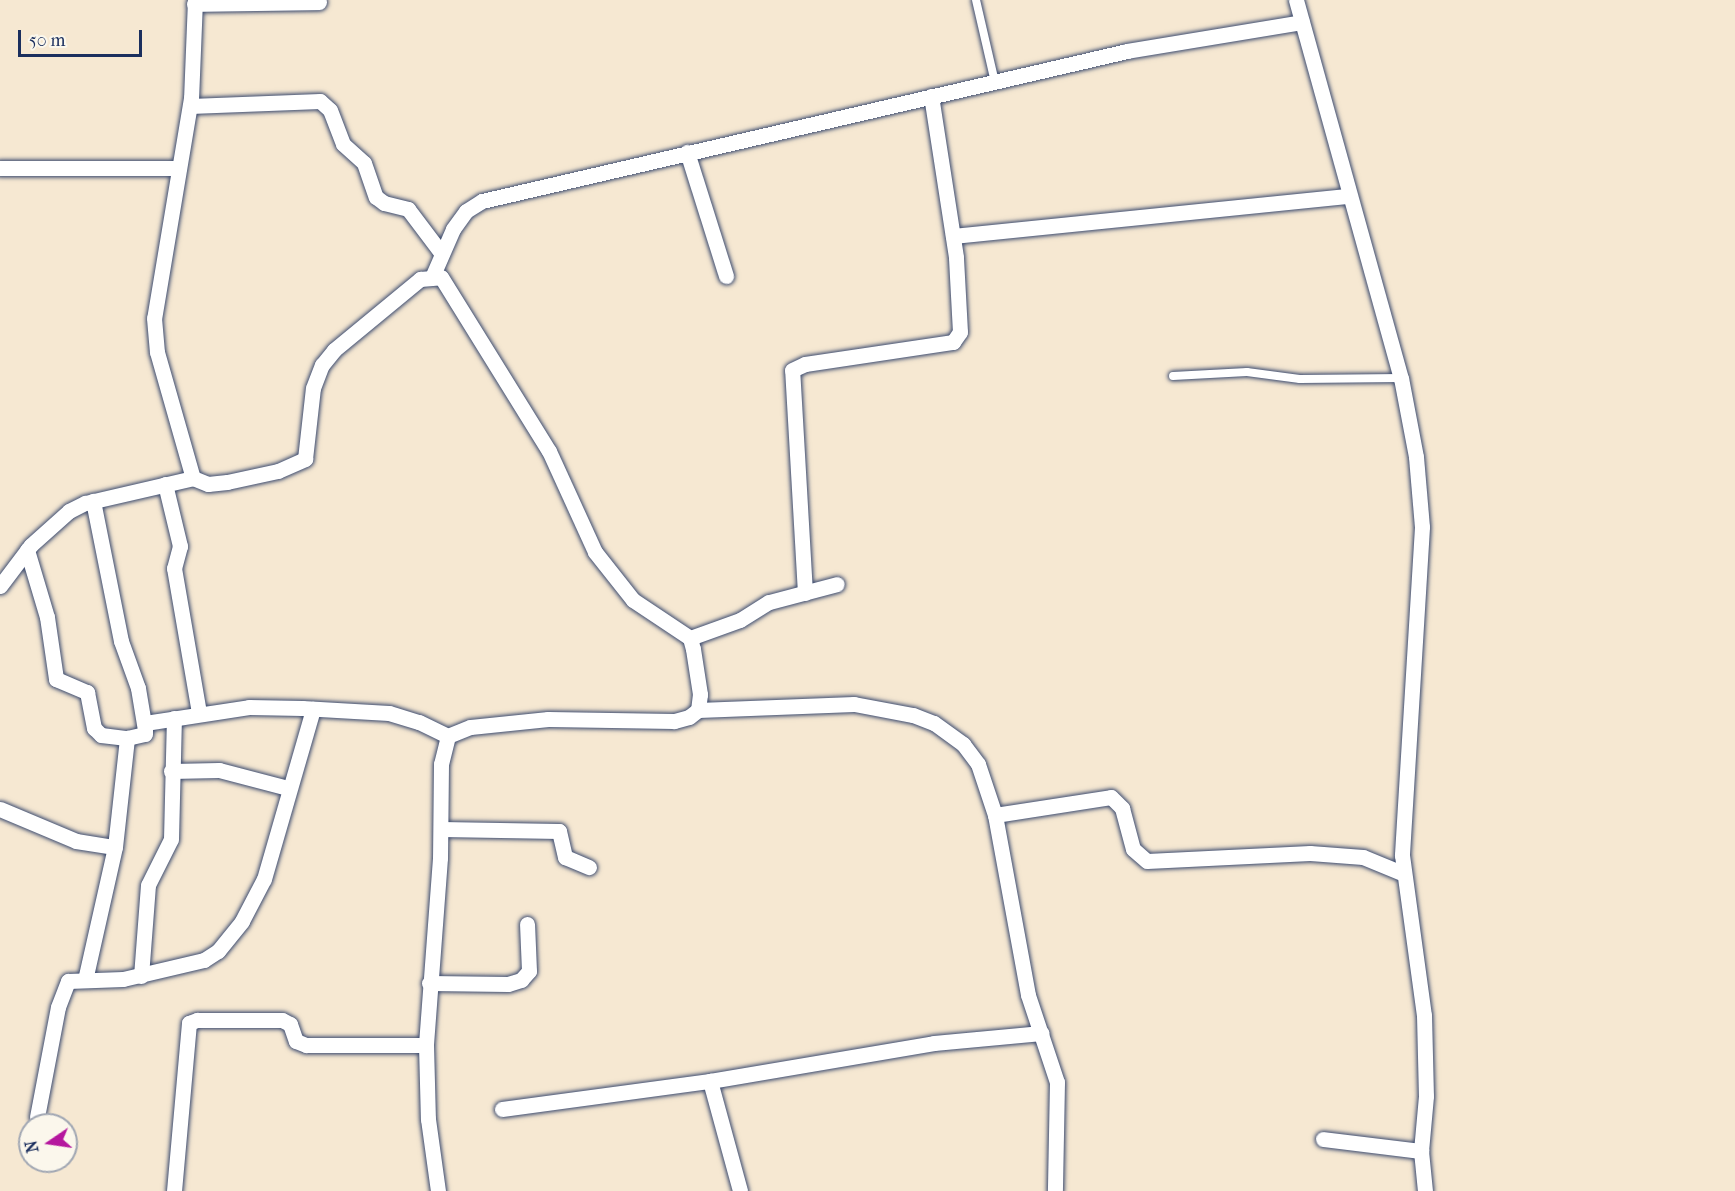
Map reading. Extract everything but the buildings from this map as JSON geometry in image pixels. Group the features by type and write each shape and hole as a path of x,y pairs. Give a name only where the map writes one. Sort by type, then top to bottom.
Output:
{"street":[{"path":"1296,0 1401,378 1416,457 1422,527 1402,873 1424,1015 1426,1096 1421,1151 1425,1191"},
{"path":"193,478 187,466 154,334 163,250 190,106 195,2 319,2"},
{"path":"432,275 453,229 466,211 482,201 1127,51 1302,22"},
{"path":"805,593 792,369 958,338 953,236 931,96"},
{"path":"190,106 320,101 330,110 343,144 364,163 376,197 384,203 408,209 442,254"},
{"path":"687,152 726,276"},
{"path":"0,168 180,168"},
{"path":"953,236 1349,196"},
{"path":"0,586 27,550 69,511 93,501 193,478 208,484 226,482 278,471 305,459 313,388 322,365 334,350 379,311 420,279 432,275 441,277 450,289 496,368 528,413 595,552 609,572 644,610 690,639 700,694 698,710"},
{"path":"165,484 180,546 174,568 200,712"},
{"path":"27,550 47,617 56,679 87,692 94,728 100,735 127,738 145,734 145,723 121,640 93,501"},
{"path":"690,639 746,618 769,602 837,584"},
{"path":"145,723 200,712 268,706 388,713 419,722 448,736 470,727 548,719 674,721 689,717 698,710 854,704 913,715 934,723 963,744 978,764 995,815 1028,995 1057,1082 1055,1191"},
{"path":"38,1113 62,990 68,981 141,976 204,960 230,938 256,898 264,879 288,788 313,709"},
{"path":"141,976 147,885 171,839 174,718"},
{"path":"438,1191 428,1119 426,1045 441,829 441,764 448,736"},
{"path":"85,980 115,847 127,738"},
{"path":"171,771 219,770 288,788"},
{"path":"995,815 1111,797 1122,808 1133,849 1147,861 1310,853 1363,857 1402,873"},
{"path":"0,809 76,841 115,847"},
{"path":"441,829 559,831 565,857 589,867"},
{"path":"429,983 508,984 521,980 529,971 527,924"},
{"path":"174,1191 189,1023 276,1019 290,1024 296,1041 306,1045 426,1045"},
{"path":"502,1109 710,1081 934,1042 1042,1033"},
{"path":"710,1081 740,1191"},
{"path":"1323,1139 1421,1151"}],"lane":[{"path":"976,0 995,82"},
{"path":"1173,376 1247,372 1300,379 1401,378"}]}
